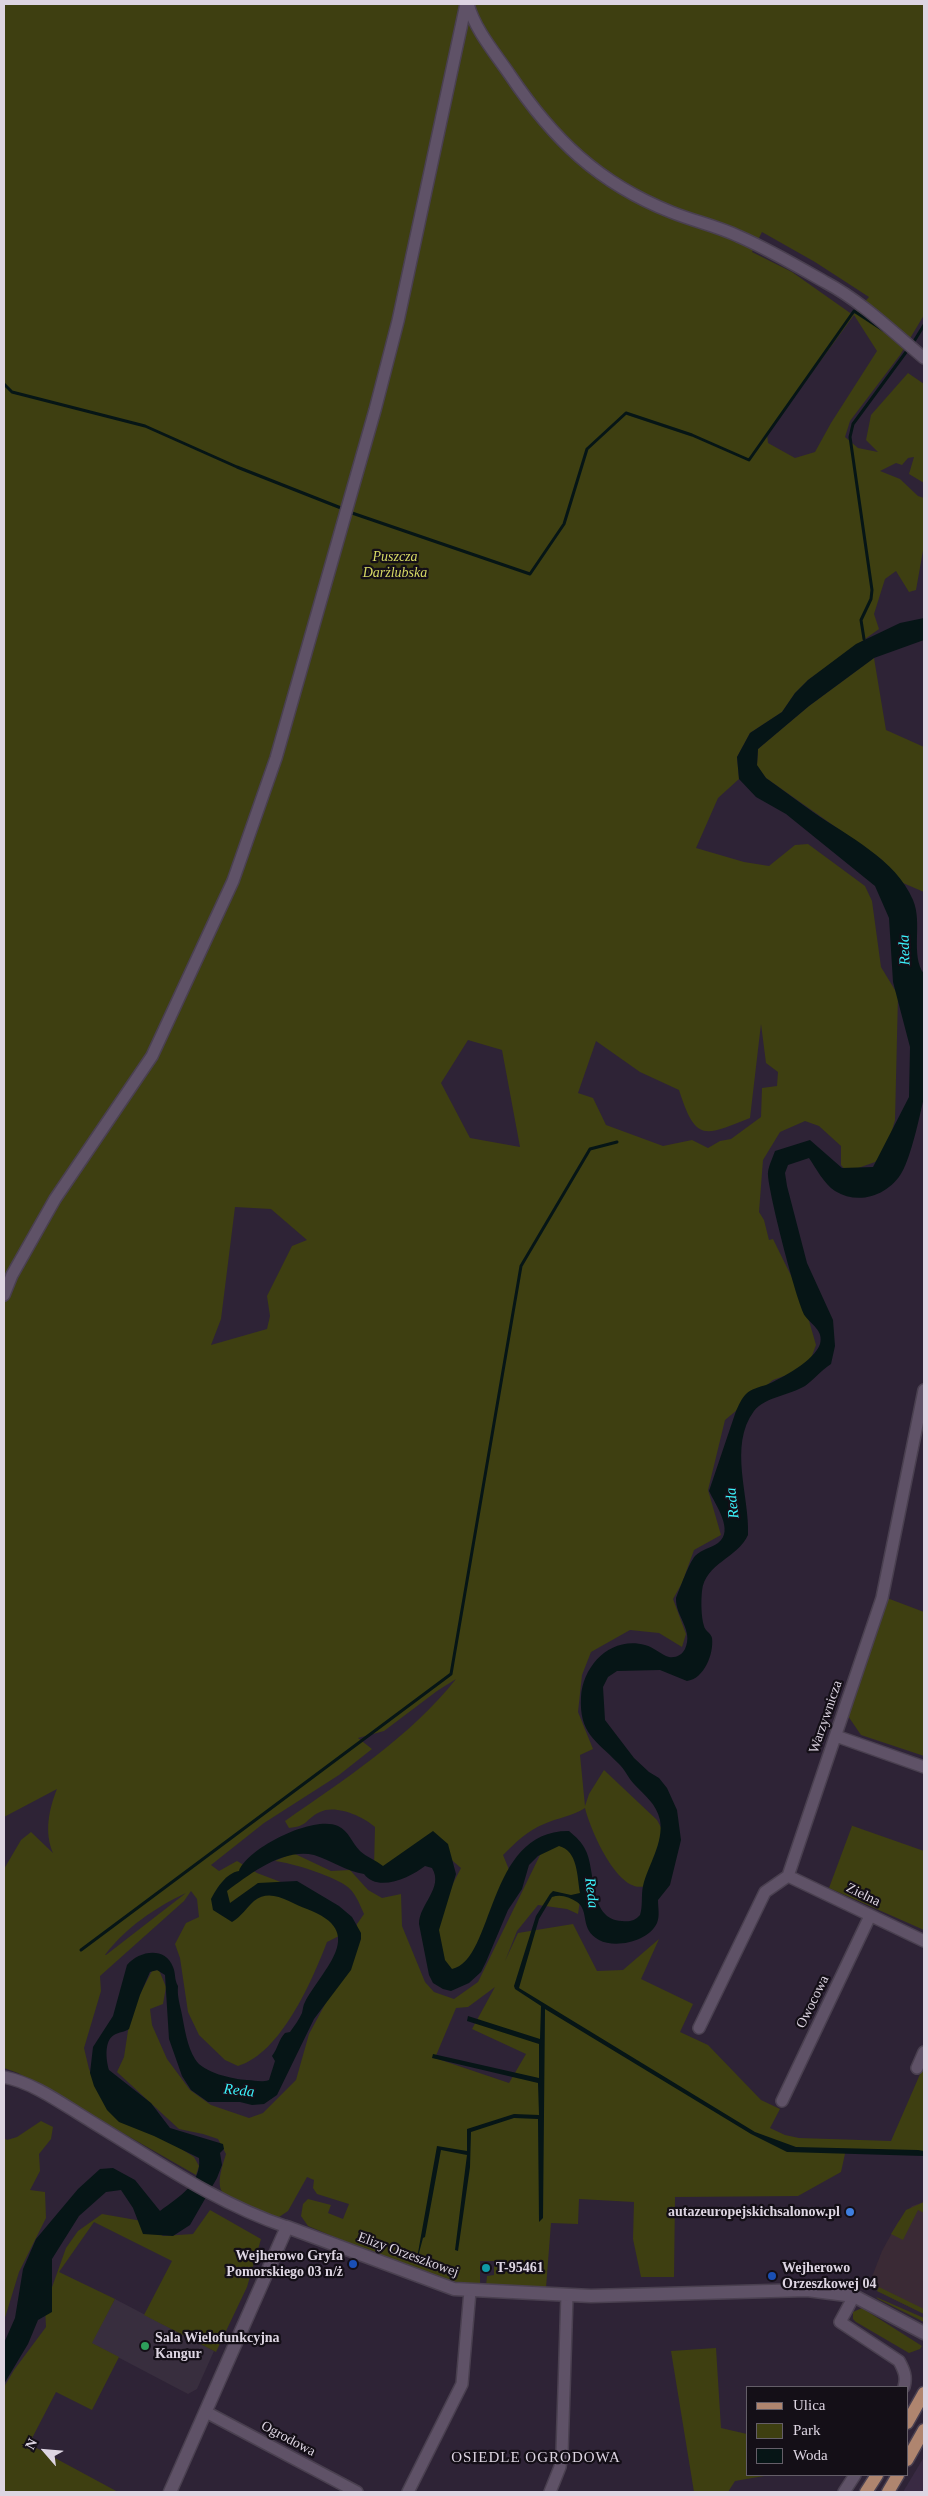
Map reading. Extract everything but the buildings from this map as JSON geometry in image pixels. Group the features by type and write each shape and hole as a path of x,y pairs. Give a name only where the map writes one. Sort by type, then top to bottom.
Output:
{"main road":[{"path":"908,2421 924,2394"},
{"path":"908,2458 924,2430"},
{"path":"866,2492 875,2476"},
{"path":"888,2492 897,2476"}],"street":[{"path":"467,4 484,37 530,106 549,129 591,168 639,198 672,213 738,236 828,283 924,358"},
{"path":"4,1295 12,1275 55,1199 152,1056 233,881 276,758 375,410 398,321 467,4"},
{"name":"Warzywnicza","path":"788,1876 882,1598 924,1390"},
{"path":"836,1736 924,1767"},
{"path":"699,2028 765,1892 788,1876"},
{"name":"Zielna","path":"788,1876 924,1942"},
{"name":"Owocowa","path":"782,2101 870,1916"},
{"path":"917,2068 924,2052"},
{"name":"Elizy Orzeszkowej","path":"4,2077 41,2092 192,2182 244,2210 440,2285 470,2291 567,2295 807,2290 854,2296 924,2333"},
{"path":"170,2492 287,2227"},
{"path":"408,2492 462,2384 470,2291"},
{"path":"550,2492 560,2467 562,2453 567,2295"},
{"path":"854,2296 840,2322 899,2361 904,2371 906,2381 904,2386"},
{"name":"Ogrodowa","path":"206,2412 357,2492"},
{"path":"844,2492 854,2476"}],"shaded area":[{"path":"924,2202 924,2314 877,2291 879,2287 870,2282 882,2251 898,2222 912,2206"},
{"path":"115,2299 214,2351 197,2389 188,2394 91,2343"},
{"path":"924,2457 924,2492 903,2492"}],"green space":[{"name":"Puszcza Darżlubska","path":"4,4 924,4 924,315 900,355 850,421 845,437 858,448 878,452 866,440 871,415 908,373 924,384 924,483 909,474 914,457 908,458 902,465 896,463 880,471 900,479 918,496 924,498 924,545 916,590 909,592 896,571 885,579 874,614 879,629 808,680 795,693 782,712 750,733 737,757 739,779 718,798 696,848 744,862 769,866 795,845 808,844 865,886 872,901 881,967 898,995 895,1120 886,1151 875,1162 847,1172 841,1165 841,1146 819,1126 805,1121 780,1132 763,1160 759,1212 764,1220 769,1240 773,1239 803,1300 816,1345 810,1361 795,1372 773,1380 725,1420 708,1490 721,1535 694,1550 682,1583 673,1599 686,1634 682,1647 659,1633 630,1630 591,1652 582,1675 578,1712 593,1749 580,1755 585,1806 589,1794 604,1770 657,1820 664,1833 645,1886 635,1886 625,1881 615,1871 599,1844 585,1808 544,1824 527,1833 503,1855 510,1872 463,1975 442,1973 424,1940 461,1868 447,1856 395,1875 374,1867 375,1827 349,1812 333,1809 326,1810 315,1815 300,1826 289,1828 285,1821 353,1773 398,1738 438,1700 456,1679 384,1731 358,1738 372,1749 339,1775 264,1823 211,1865 219,1871 237,1861 257,1873 286,1884 344,1920 339,1936 327,1942 313,1976 293,2014 268,2047 254,2059 238,2066 225,2060 199,2035 188,2012 180,1958 175,1944 186,1923 199,1917 197,1899 191,1891 184,1901 100,1976 101,1991 84,2048 89,2069 100,2094 142,2124 194,2157 199,2166 196,2175 18,2073 4,2068 4,1869 21,1840 31,1832 53,1853 48,1829 52,1804 57,1789 4,1817","holes":["762,232 815,262 869,297 853,315 792,272 752,252","854,315 877,351 831,423 815,452 795,458 768,443 767,434","761,1024 766,1063 778,1072 777,1086 762,1088 761,1117 731,1139 720,1141 708,1148 692,1140 663,1146 606,1125 593,1098 578,1093 596,1041 640,1072 679,1090 685,1107 697,1127 704,1131 722,1129 750,1118","468,1040 502,1050 520,1147 470,1138 441,1083","235,1207 271,1209 307,1240 292,1246 267,1296 270,1316 267,1329 211,1345 221,1319","186,1893 105,1955 132,1927 164,1905"]},
{"path":"874,658 886,730 924,747 924,892 903,883 881,859 766,778 757,766 758,749 809,706"},
{"path":"887,1598 924,1612 924,1756 861,1735 846,1713"},
{"path":"850,1825 924,1851 924,1930 829,1888 852,1826"},
{"path":"569,1839 582,1887 578,1914 567,1909 538,1905 517,1931 505,1961 518,1933 573,1924 597,1971 623,1970 659,1939 641,1979 693,2004 680,2032 708,2045 761,2100 780,2109 770,2128 785,2135 799,2138 891,2141 924,2065 924,2151 846,2149 841,2172 798,2196 675,2197 674,2277 641,2277 633,2239 634,2202 579,2199 578,2224 551,2223 546,2288 486,2286 487,2276 494,2275 494,2261 480,2261 480,2285 450,2282 402,2265 308,2226 301,2216 303,2204 308,2199 331,2205 328,2213 343,2219 349,2204 317,2194 313,2188 314,2180 307,2177 288,2211 279,2217 230,2198 224,2194 220,2186 221,2172 226,2154 218,2139 179,2129 117,2072 124,2057 131,2011 152,1971 159,1970 166,1987 163,2004 150,2009 152,2025 167,2059 190,2090 211,2105 249,2118 263,2113 296,2080 309,2034 350,1958 357,1924 364,1914 354,1894 345,1885 311,1870 275,1861 293,1853 331,1871 350,1870 368,1890 382,1898 401,1894 402,1926 425,1982 434,1992 454,1999 478,1982 541,1853","holes":["495,1987 472,2029 526,2054 509,2083 435,2058 456,2008 468,2007"]},
{"path":"41,2121 53,2127 51,2139 39,2154 40,2171 30,2190 45,2192 46,2218 19,2272 4,2321 4,2138 7,2140 17,2137"},
{"path":"924,2202 924,2213 918,2210 903,2240 891,2234 906,2210"},
{"path":"210,2210 261,2239 247,2287 216,2352 144,2315 172,2261 94,2222 59,2272 115,2299 92,2343 119,2357 92,2410 56,2392 29,2444 118,2492 4,2492 4,2387 14,2370 46,2327 45,2307 66,2248 78,2231 102,2214 142,2221 163,2236 193,2234"},
{"path":"879,2287 924,2309 924,2314 877,2291"},
{"path":"876,2297 924,2318 924,2322 878,2299"},
{"path":"862,2308 922,2346 920,2349 909,2353 856,2322 853,2319 853,2312"},
{"path":"716,2348 721,2428 746,2434 746,2476 764,2476 735,2481 728,2492 694,2492 671,2351"}],"water":[{"name":"Reda","path":"924,618 924,640 874,658 809,706 758,749 757,765 766,778 883,860 905,885 913,900 917,919 918,958 924,974 924,1097 912,1146 902,1172 896,1180 881,1192 863,1198 854,1198 835,1191 824,1180 809,1158 788,1165 785,1173 787,1186 807,1263 833,1320 835,1346 831,1364 805,1386 764,1402 754,1411 746,1425 742,1440 741,1456 748,1535 737,1550 715,1567 704,1581 701,1608 702,1618 705,1628 712,1638 712,1644 707,1665 703,1671 698,1676 687,1681 660,1670 617,1671 608,1677 603,1687 605,1720 634,1758 649,1772 659,1778 667,1788 677,1810 681,1840 670,1885 658,1900 658,1918 653,1929 640,1939 614,1944 606,1943 593,1936 587,1926 583,1910 577,1902 565,1896 552,1897 539,1919 519,1988 755,2132 796,2147 918,2150 924,2151 924,2156 787,2152 751,2134 545,2009 543,2218 539,2222 538,2119 514,2118 471,2132 470,2167 458,2251 455,2250 467,2155 441,2150 425,2237 423,2238 416,2264 437,2146 467,2151 467,2129 514,2114 539,2115 538,2083 432,2058 433,2054 539,2078 539,2044 467,2021 468,2016 540,2039 541,2006 515,1989 514,1986 536,1916 550,1894 553,1891 571,1895 580,1893 576,1865 570,1853 559,1846 538,1856 529,1865 522,1889 508,1910 481,1972 469,1983 451,1991 433,1983 429,1975 419,1924 420,1917 435,1882 432,1868 425,1866 412,1875 386,1883 370,1880 364,1874 314,1855 291,1855 256,1870 227,1891 230,1903 258,1883 297,1881 339,1906 352,1917 361,1933 361,1939 351,1970 314,2019 277,2095 264,2104 252,2105 240,2102 208,2102 191,2090 182,2076 169,2039 165,1975 157,1970 150,1972 129,2029 114,2035 107,2046 109,2070 151,2103 170,2128 223,2144 224,2149 220,2153 222,2165 217,2178 190,2225 173,2236 143,2234 133,2208 121,2190 106,2192 79,2216 52,2259 52,2312 38,2320 28,2344 4,2384 4,2343 15,2318 23,2269 36,2239 78,2189 100,2169 113,2168 135,2180 160,2211 188,2189 197,2175 199,2158 154,2136 119,2122 107,2110 94,2086 90,2073 93,2047 113,2016 127,1965 138,1956 152,1953 158,1953 169,1960 178,1986 178,1997 187,2038 195,2059 211,2072 227,2077 263,2081 269,2080 275,2061 272,2056 281,2038 285,2033 290,2032 298,2021 304,2003 336,1951 338,1939 335,1928 325,1918 274,1896 260,1897 232,1922 213,1910 211,1899 219,1886 234,1872 239,1871 244,1862 254,1853 267,1844 297,1830 313,1825 327,1824 342,1828 360,1851 383,1866 433,1831 448,1844 456,1874 439,1930 445,1960 452,1969 466,1960 477,1944 507,1872 522,1851 542,1836 569,1831 581,1842 589,1860 599,1904 604,1913 611,1919 629,1921 634,1920 640,1915 645,1878 660,1837 660,1820 650,1800 632,1782 620,1765 596,1742 586,1728 581,1710 583,1685 593,1664 610,1649 621,1645 633,1643 645,1645 669,1657 676,1656 684,1651 687,1642 686,1629 676,1605 676,1598 687,1570 695,1556 718,1543 723,1538 725,1532 722,1517 709,1491 736,1411 748,1392 766,1385 797,1368 812,1356 820,1344 819,1332 805,1316 801,1307 777,1220 768,1172 775,1151 810,1140 842,1168 873,1167 909,1097 910,1047 893,982 889,918 875,886 786,814 756,797 739,779 737,757 750,733 782,712 795,693 808,680 856,644 900,623"}],"waterway":[{"path":"352,513 530,574 564,524 587,449 626,413 692,435 749,460 854,311 883,330"},
{"path":"913,343 924,325"},
{"path":"864,639 861,620 871,599 872,590 850,437 853,424 909,348"},
{"path":"4,384 12,392 145,426 237,467 341,508"},
{"path":"81,1950 451,1674 521,1266 590,1149 617,1142"}],"place":[{"name":"autazeuropejskichsalonow.pl","path":"850,2212"},
{"name":"Wejherowo Gryfa Pomorskiego 03 n/ż","path":"353,2264"},
{"name":"T-95461","path":"486,2268"},
{"name":"Wejherowo Orzeszkowej 04","path":"772,2276"},
{"name":"Sala Wielofunkcyjna Kangur","path":"145,2346"}],"district":[{"name":"OSIEDLE OGRODOWA","path":"536,2458"}]}
